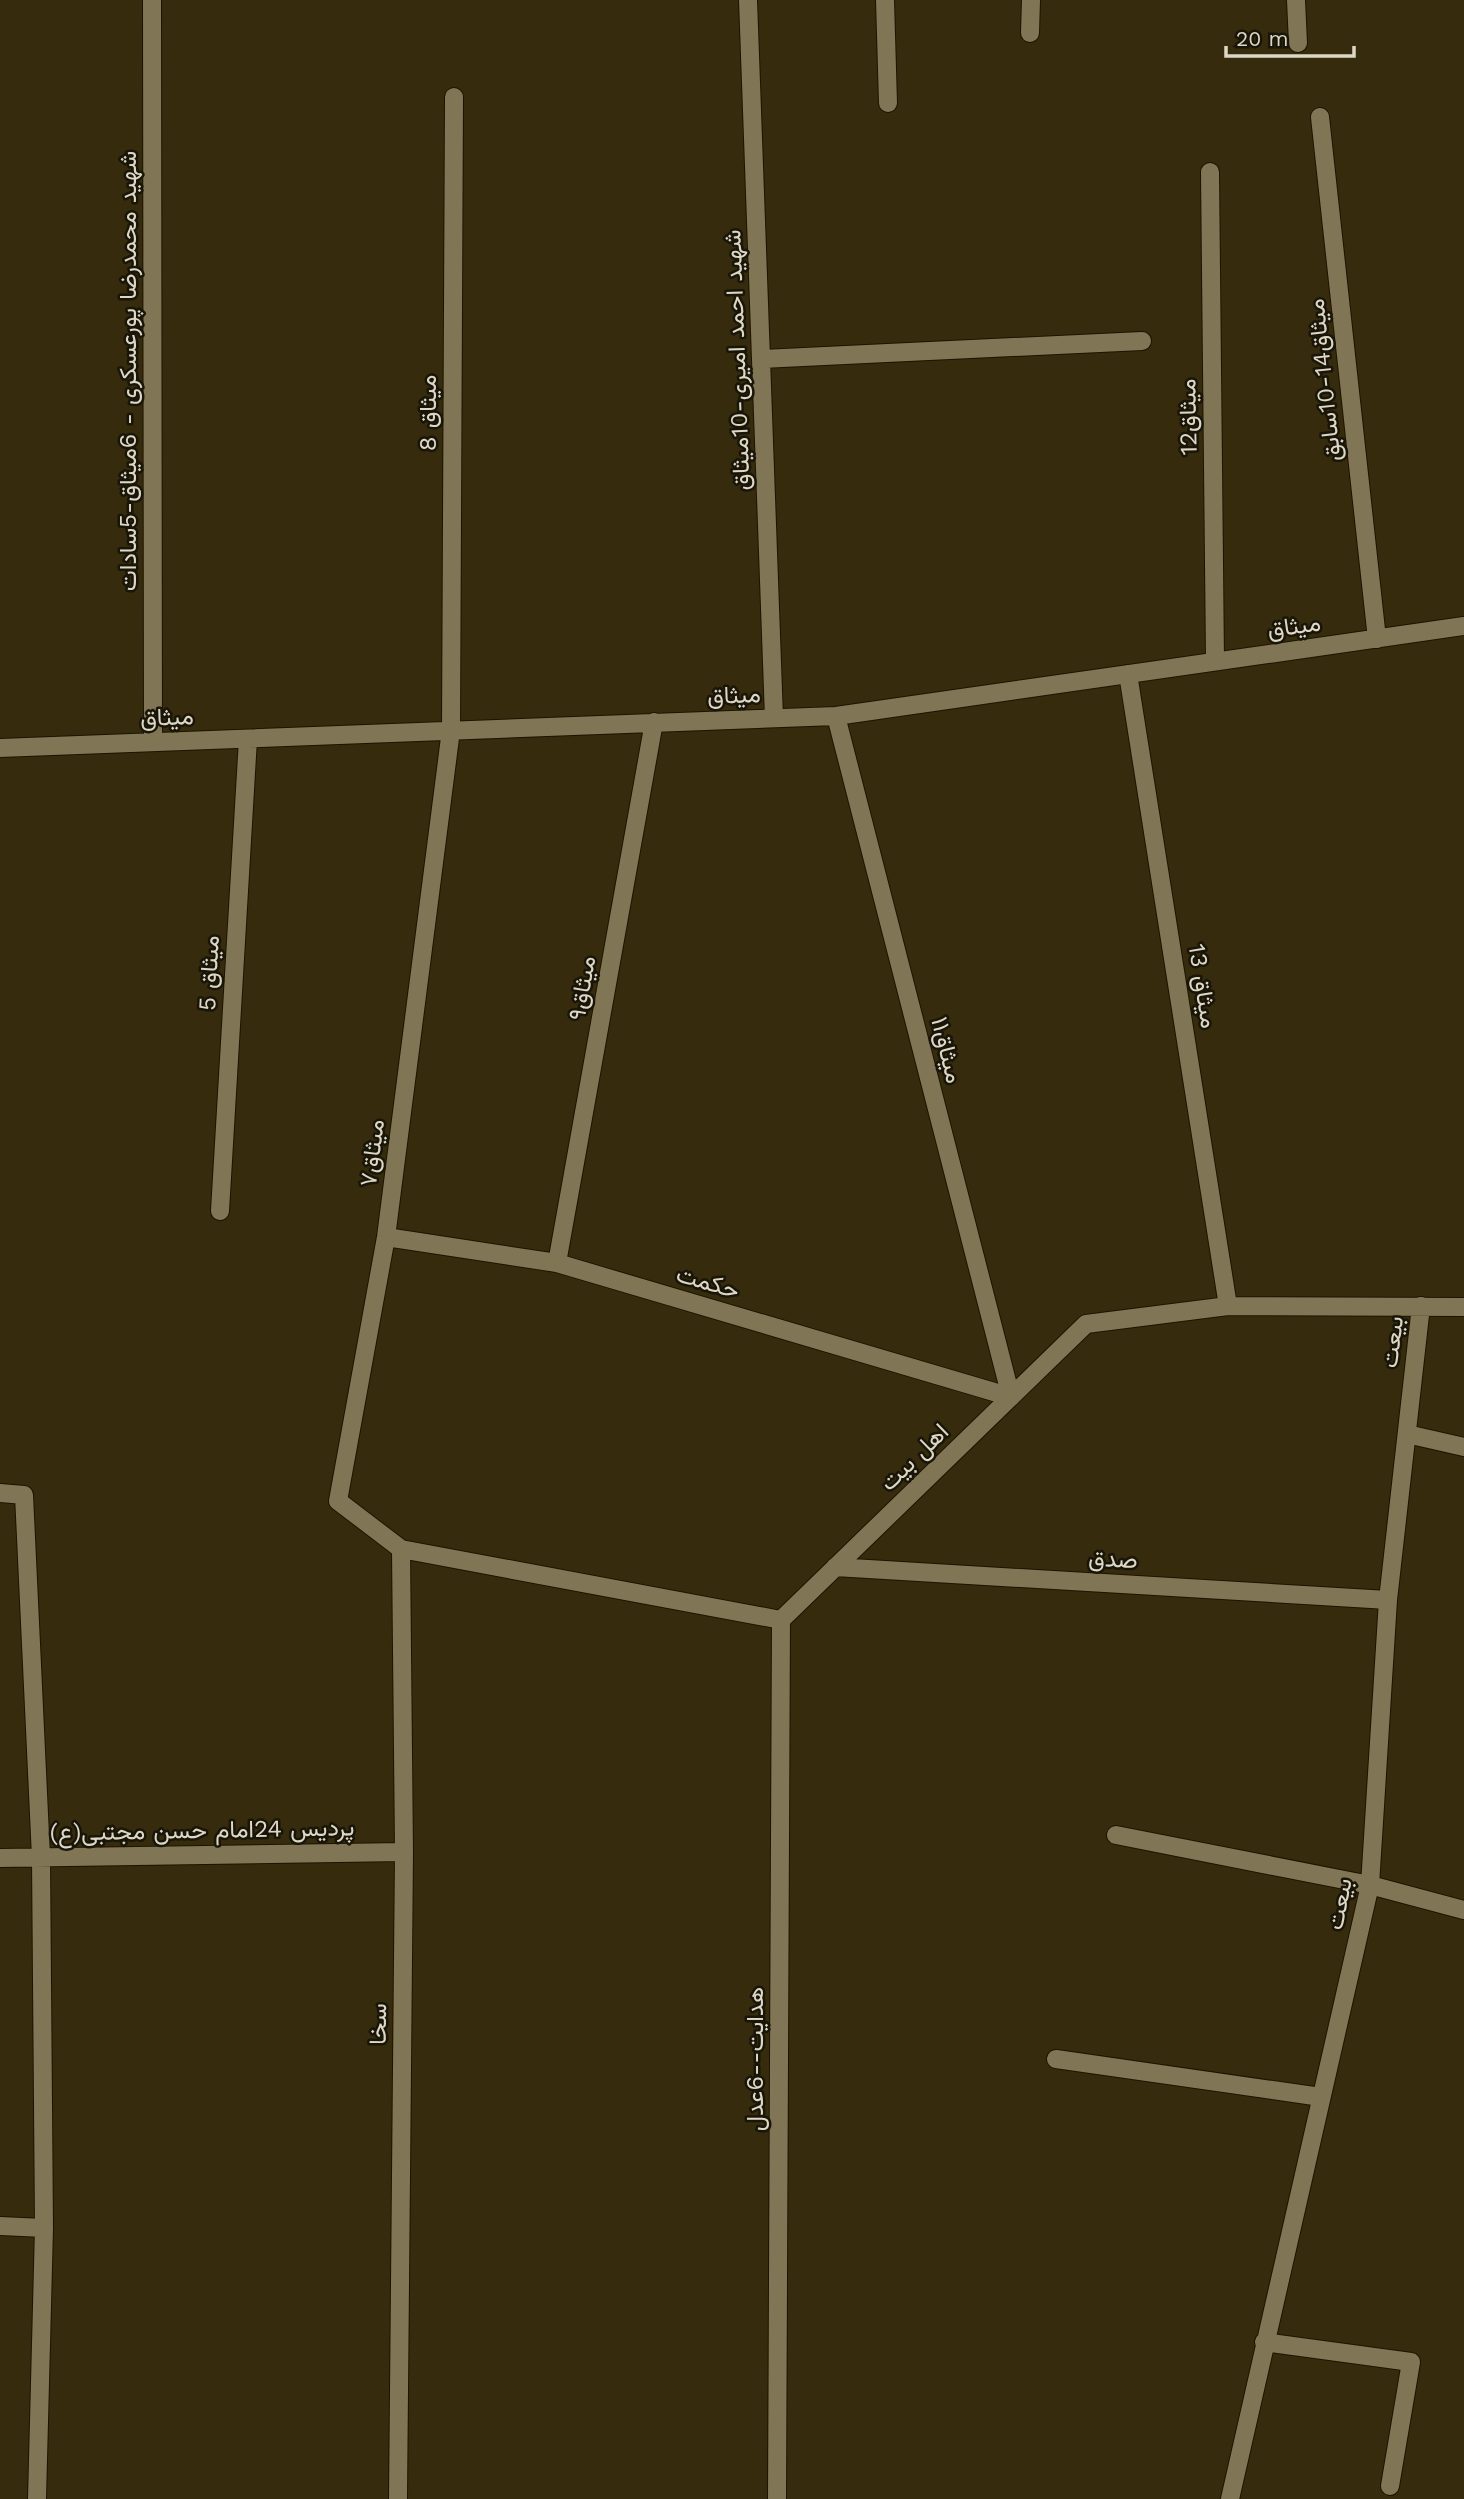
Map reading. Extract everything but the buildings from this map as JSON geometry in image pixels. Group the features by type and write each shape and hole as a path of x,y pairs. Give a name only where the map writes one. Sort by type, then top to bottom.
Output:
{"street":[{"name":"شهید محمدرضا پورعسکری - 6میثاق-5سادات","path":"152,0 153,742"},
{"name":"شهید احمد امیری-10میثاق","path":"748,0 774,718"},
{"path":"885,0 888,103"},
{"path":"1031,0 1031,33"},
{"path":"1296,0 1298,43"},
{"name":"میثاق 8","path":"451,730 454,97"},
{"name":"میثاق14-10سابق","path":"1320,117 1377,639"},
{"name":"12میثاق","path":"1210,172 1215,661"},
{"path":"761,359 1142,341"},
{"name":"میثاق","path":"0,748 836,716 1464,626"},
{"name":"میثاق 13","path":"1128,674 1228,1306"},
{"name":"میثاق۱۱","path":"836,716 1011,1397"},
{"name":"میثاق۹","path":"557,1263 654,722"},
{"name":"میثاق۷","path":"401,1549 338,1501 386,1237 451,730"},
{"name":"میثاق 5","path":"220,1211 247,739"},
{"name":"حکمت","path":"386,1237 557,1263 1011,1397"},
{"name":"اهل بیت","path":"781,1620 1086,1324 1228,1306 1464,1307"},
{"name":"بیعت","path":"1230,2499 1370,1885 1388,1600 1421,1307"},
{"path":"1407,1434 1464,1447"},
{"path":"0,1493 24,1495 41,1857 44,2228 37,2499"},
{"path":"401,1549 781,1620"},
{"name":"سخا","path":"398,2499 404,1852 401,1549"},
{"name":"صدق","path":"835,1567 1388,1600"},
{"name":"هدایت--6عدل","path":"778,2499 781,1620"},
{"path":"1116,1835 1370,1885 1464,1910"},
{"name":"پردیس 24امام حسن مجتبی(ع)","path":"0,1858 404,1852"},
{"path":"1056,2059 1321,2097"},
{"path":"0,2226 44,2228"},
{"path":"1265,2342 1411,2362 1390,2486"}]}
